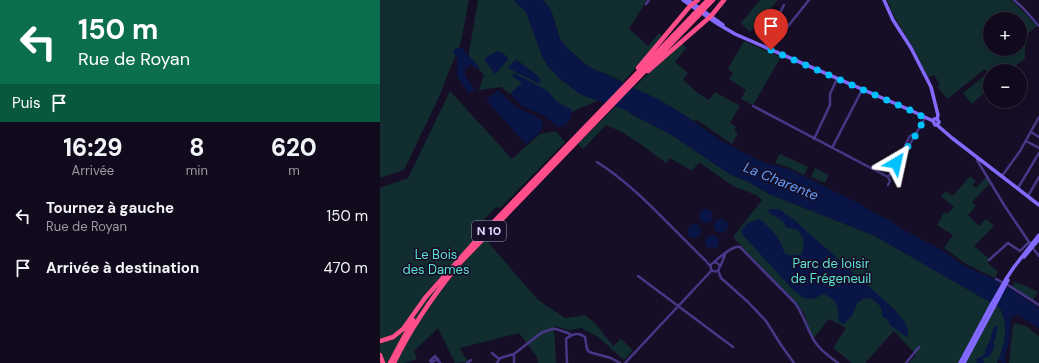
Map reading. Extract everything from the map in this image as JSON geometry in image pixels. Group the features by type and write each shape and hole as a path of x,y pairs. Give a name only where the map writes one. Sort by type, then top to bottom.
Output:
{"highway":[{"name":"N 10","path":"705,6 708,0"},
{"name":"N 10","path":"390,363 412,322 436,286 480,236 602,113 696,15 713,0"},
{"path":"634,80 710,17 724,0"},
{"path":"634,80 694,3"},
{"name":"N 10","path":"395,363 412,329 441,286 471,250 590,128 627,84 634,80"},
{"path":"380,341 393,337 399,333 436,286"},
{"path":"380,355 383,363"}],"main road":[{"path":"683,0 694,3"},
{"path":"688,0 735,34 933,121 933,124 937,125 948,136 1038,204"},
{"path":"884,0 893,20 911,48 931,87 938,115 937,119 939,122 937,125"},
{"path":"933,121 934,119 937,119"},
{"path":"960,363 1022,255 1039,235"},
{"path":"1007,280 1031,244 1039,239"},
{"path":"964,363 992,306"}],"street":[{"path":"646,4 649,0"},
{"path":"766,48 778,38 809,0"},
{"path":"1014,0 1039,26"},
{"path":"770,30 784,5"},
{"path":"764,26 778,38"},
{"path":"771,50 774,42"},
{"path":"814,139 830,105 830,94 838,79"},
{"path":"832,148 862,90"},
{"path":"753,106 888,177"},
{"path":"1002,176 1020,151 1039,117"},
{"path":"888,185 890,181 888,177 925,118"},
{"path":"1031,132 1039,137"},
{"path":"1026,141 1039,148"},
{"path":"1018,188 1039,153"},
{"path":"977,157 977,160 1004,205 1039,256"},
{"path":"597,162 632,188 705,260 714,271 718,270"},
{"path":"1028,196 1039,177"},
{"path":"989,260 1008,243 1020,251 1022,255"},
{"path":"1020,251 1031,244"},
{"path":"625,363 678,306 711,268 714,262 735,247 738,247 742,249 795,304 802,314 816,344 838,363"},
{"path":"1020,251 1027,249"},
{"path":"718,270 726,253"},
{"path":"705,260 718,263 720,267"},
{"path":"718,270 721,278 766,320 794,363"},
{"path":"638,276 733,347"},
{"path":"996,279 1039,305"},
{"path":"497,363 502,357 514,354 536,337 552,328 556,328 571,335"},
{"path":"567,363 565,342 571,335 578,334 584,336 586,339 587,349 589,352 612,358 620,363"},
{"path":"906,363 919,347"},
{"path":"492,353 499,359"},
{"path":"514,354 514,363"},
{"path":"438,359 440,363"},
{"path":"467,363 471,360"}],"green space":[{"path":"380,0 469,0 461,42 438,99 404,170 380,178"},
{"path":"478,0 514,0 526,12 543,58 548,66 560,79 584,96 599,100 572,112 526,83 510,94 501,87 479,90 484,75 468,58"},
{"path":"543,0 647,0 629,29 648,46 659,33 662,35 651,51 623,82 585,64 568,49 560,39 551,10"},
{"path":"760,0 778,0 750,32 741,23"},
{"path":"887,0 1011,0 1024,12 983,12 983,56 1025,56 1025,58 1018,64 983,64 983,71 947,99 937,86 940,84 934,75 928,78 914,49 895,18"},
{"path":"1027,16 1037,26 1027,34"},
{"path":"744,41 781,57 753,105 741,99 746,90 729,79 733,73 728,69"},
{"path":"682,43 686,48 675,62 688,73 683,80 699,94 709,100 715,92 740,106 730,123 736,127 734,131 738,133 732,144 697,120 692,121 664,103 633,88"},
{"path":"983,77 983,94 972,104 963,93"},
{"name":"Le Bois des Dames","path":"450,91 512,159 540,134 556,131 565,142 500,208 496,207 480,224 488,242 538,300 565,318 585,315 596,324 613,346 621,339 633,350 624,360 598,337 581,328 569,330 554,326 556,363 538,363 537,357 519,333 460,348 465,358 467,358 467,362 455,363 438,328 414,351 417,359 404,363 380,363 380,188 408,178"},
{"name":"Parc de loisir de Frégeneuil","path":"616,106 670,134 740,179 747,181 769,194 875,236 1000,308 1003,315 1005,336 997,363 909,363 916,355 894,331 865,363 852,363 833,348 846,328 829,319 813,339 804,313 733,237 762,200 756,195 733,186 699,162 692,171 670,158 666,163 622,132 606,125 583,149 578,144"},
{"path":"780,154 808,167 804,175 788,167 775,163"},
{"path":"815,168 829,175 825,183 811,177"},
{"path":"970,176 976,181 973,185 976,188 986,177 990,183 972,202 976,206 968,215 979,226 986,219 994,226 974,246 989,259 988,263 998,272 995,278 966,264 944,248 953,235 937,225 944,212 947,214 954,207 941,196 946,191 953,196"},
{"path":"1015,282 1038,292 1033,300 1012,287"},
{"path":"1016,323 1027,327 1039,336 1039,363 1009,363 1013,325"}],"water":[{"name":"La Charente","path":"514,0 543,0 551,10 560,39 568,49 585,64 595,70 656,98 683,114 720,140 748,155 768,164 789,169 858,203 888,219 902,229 942,250 964,266 999,281 1039,308 1039,328 1017,315 1011,317 1010,339 1005,355 1005,363 1000,361 997,363 1005,336 1003,315 1000,308 875,236 769,194 747,181 731,175 670,134 626,110 584,96 577,92 560,79 548,66 543,58 526,12"},
{"path":"456,48 462,48 480,68 476,69 471,64 465,69 465,76 475,89 469,94 457,76 457,58 453,51"},
{"path":"497,51 508,57 508,60 495,74 485,61 485,58"},
{"path":"516,59 538,76 541,81 539,84 508,68"},
{"path":"514,73 548,91 556,101 572,110 570,119 566,124 558,127 543,115 522,106 510,94 522,83 512,76"},
{"path":"498,90 517,108 536,116 544,123 539,133 526,144 486,100"},
{"path":"706,209 711,211 713,216 711,221 706,223 701,221 699,216 701,211"},
{"path":"770,209 779,209 793,219 893,308 908,329 907,337 890,325 888,320 883,317 881,312 882,310 879,305 871,298 858,302 851,317 844,324 839,322 837,305 829,297 824,294 813,299 803,298 793,290 742,234 741,231 747,223 759,219 775,234 781,243 785,254 802,255 804,240 798,230 786,227 783,221 768,212"},
{"path":"721,219 726,221 728,226 726,231 721,233 716,231 714,226 716,221"},
{"path":"694,224 699,226 701,231 699,236 694,238 689,236 687,231 689,226"},
{"path":"712,235 717,237 719,242 717,247 712,249 707,247 705,242 707,237"},
{"path":"994,326 997,326 997,334 993,344 995,346 992,353 987,358 983,358 984,363 977,363 975,360 985,354 985,350"}],"route":[{"path":"771,50 910,110 925,118 914,138 896,163"}]}
